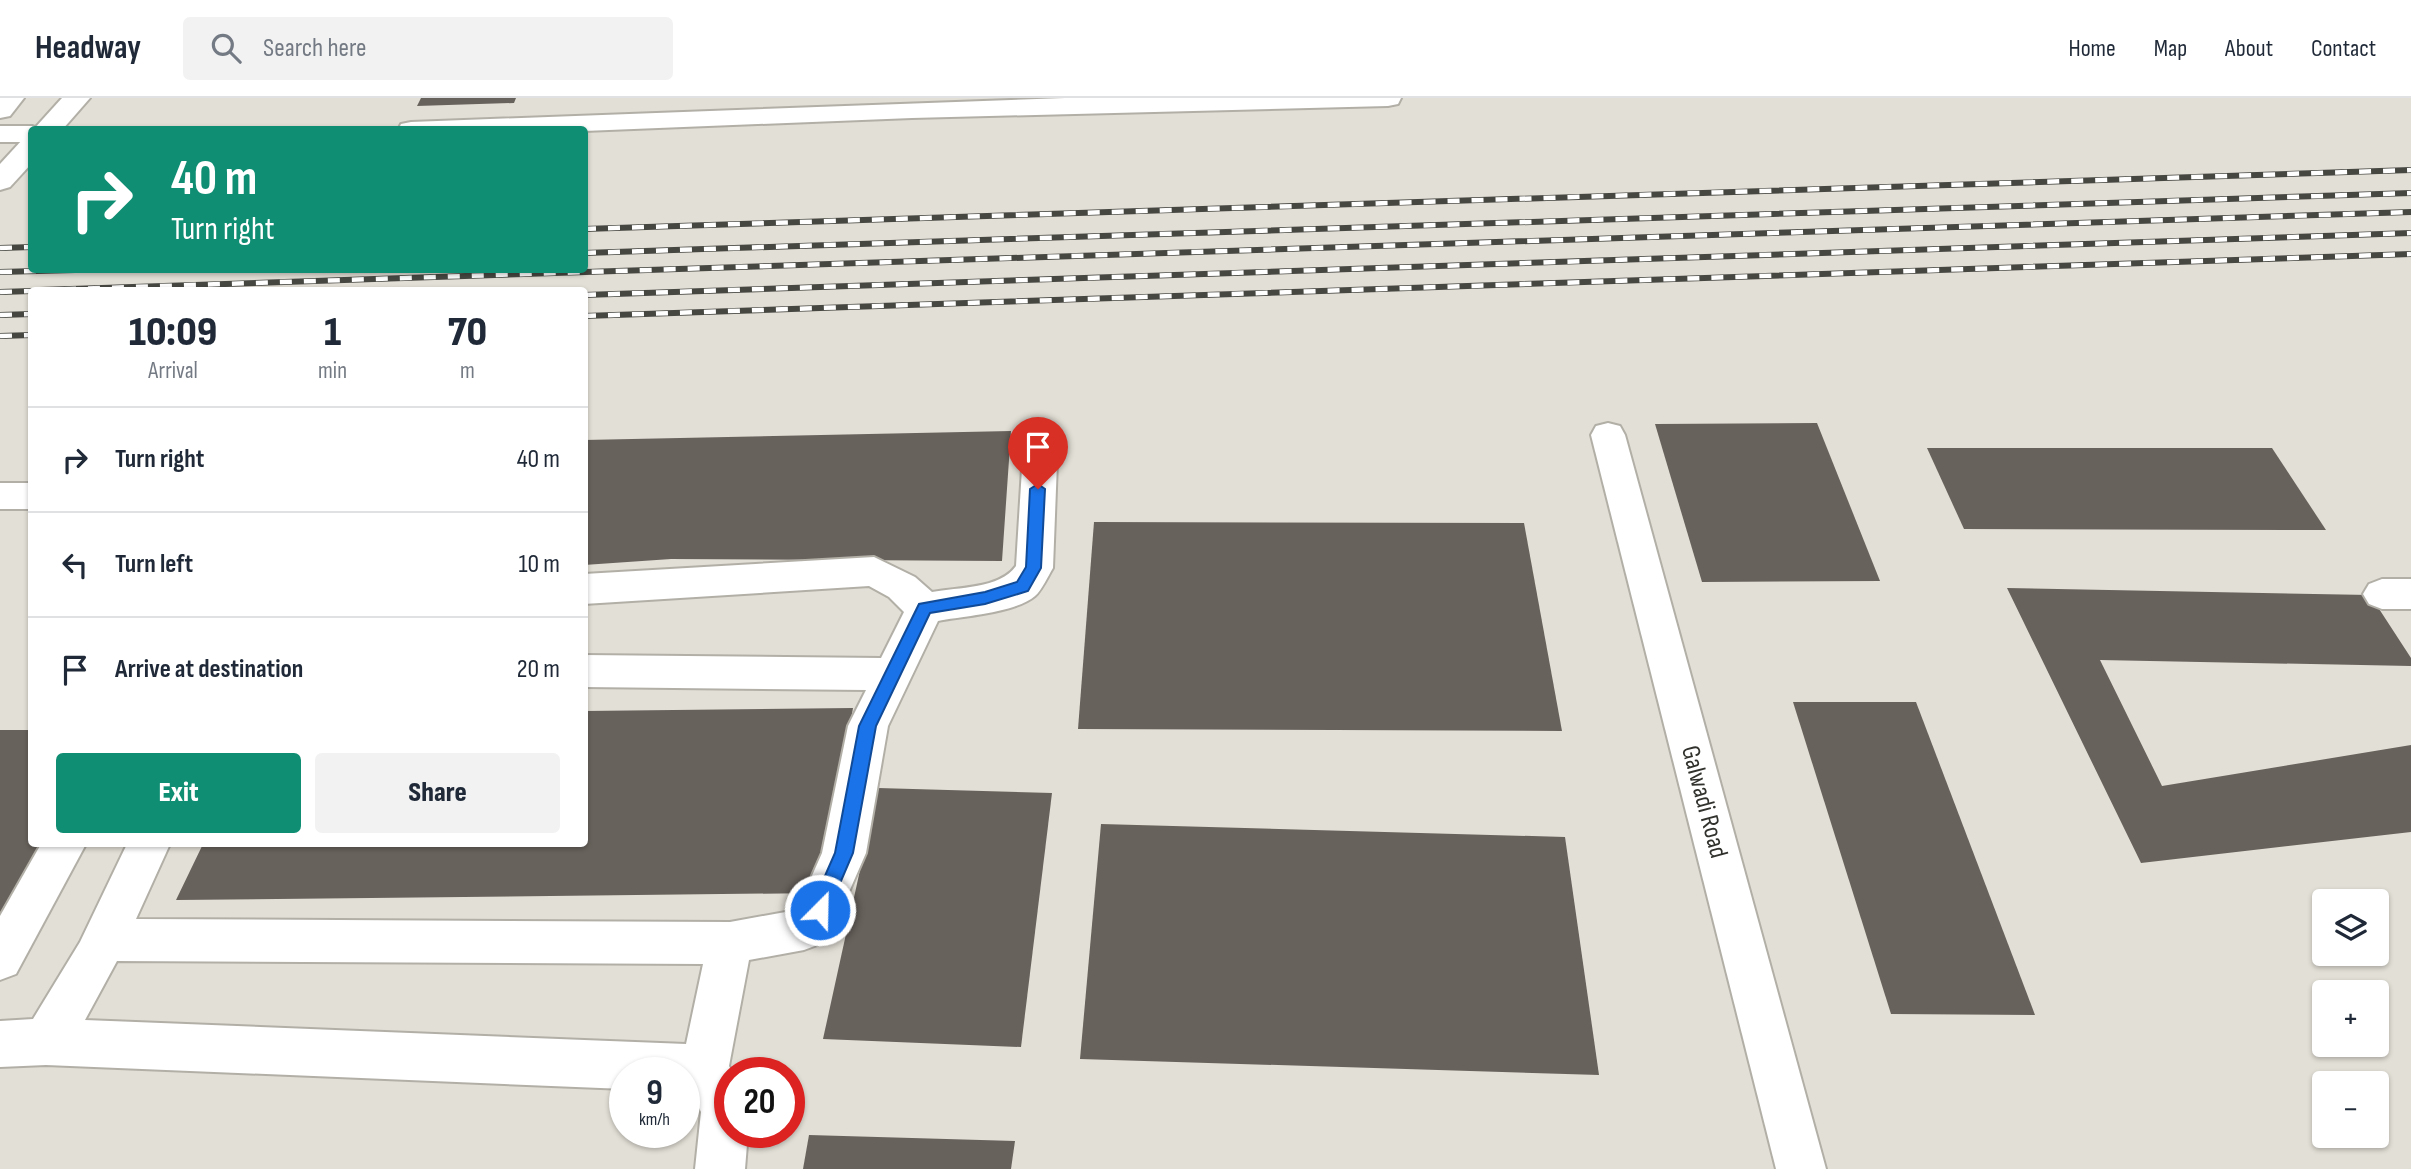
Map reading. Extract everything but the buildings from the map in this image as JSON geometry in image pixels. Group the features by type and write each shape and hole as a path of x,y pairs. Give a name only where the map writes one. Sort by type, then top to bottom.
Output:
{"street":[{"path":"0,110 11,98"},
{"path":"50,126 77,98"},
{"path":"537,126 553,98"},
{"path":"537,126 913,104 1388,98"},
{"path":"0,134 28,134"},
{"path":"0,181 28,150"},
{"name":"Galwadi Road","path":"1608,435 1801,1169"},
{"path":"925,608 979,600 1023,586 1034,568 1041,436"},
{"path":"0,496 28,496"},
{"path":"588,589 874,571 902,587 925,608"},
{"path":"104,940 730,943 804,929 820,910 844,853 868,726 925,608"},
{"path":"588,671 892,674"},
{"path":"0,960 62,847"},
{"path":"46,1042 104,940 147,847"},
{"path":"720,1169 726,1110 705,1068 730,943"},
{"path":"0,1044 46,1042 705,1068"}],"railway":[{"path":"588,229 2411,170"},
{"path":"588,253 2411,193"},
{"path":"588,272 2411,212"},
{"path":"588,295 2411,233"},
{"path":"0,248 28,247"},
{"path":"588,316 2411,254"},
{"path":"0,272 28,271"},
{"path":"131,287 557,273"},
{"path":"0,292 28,291"},
{"path":"0,315 28,314"},
{"path":"0,336 28,335"}],"route":[{"path":"820,910 844,853 868,726 908,638 925,608 1004,594 1023,586 1034,568 1038,489"}]}
